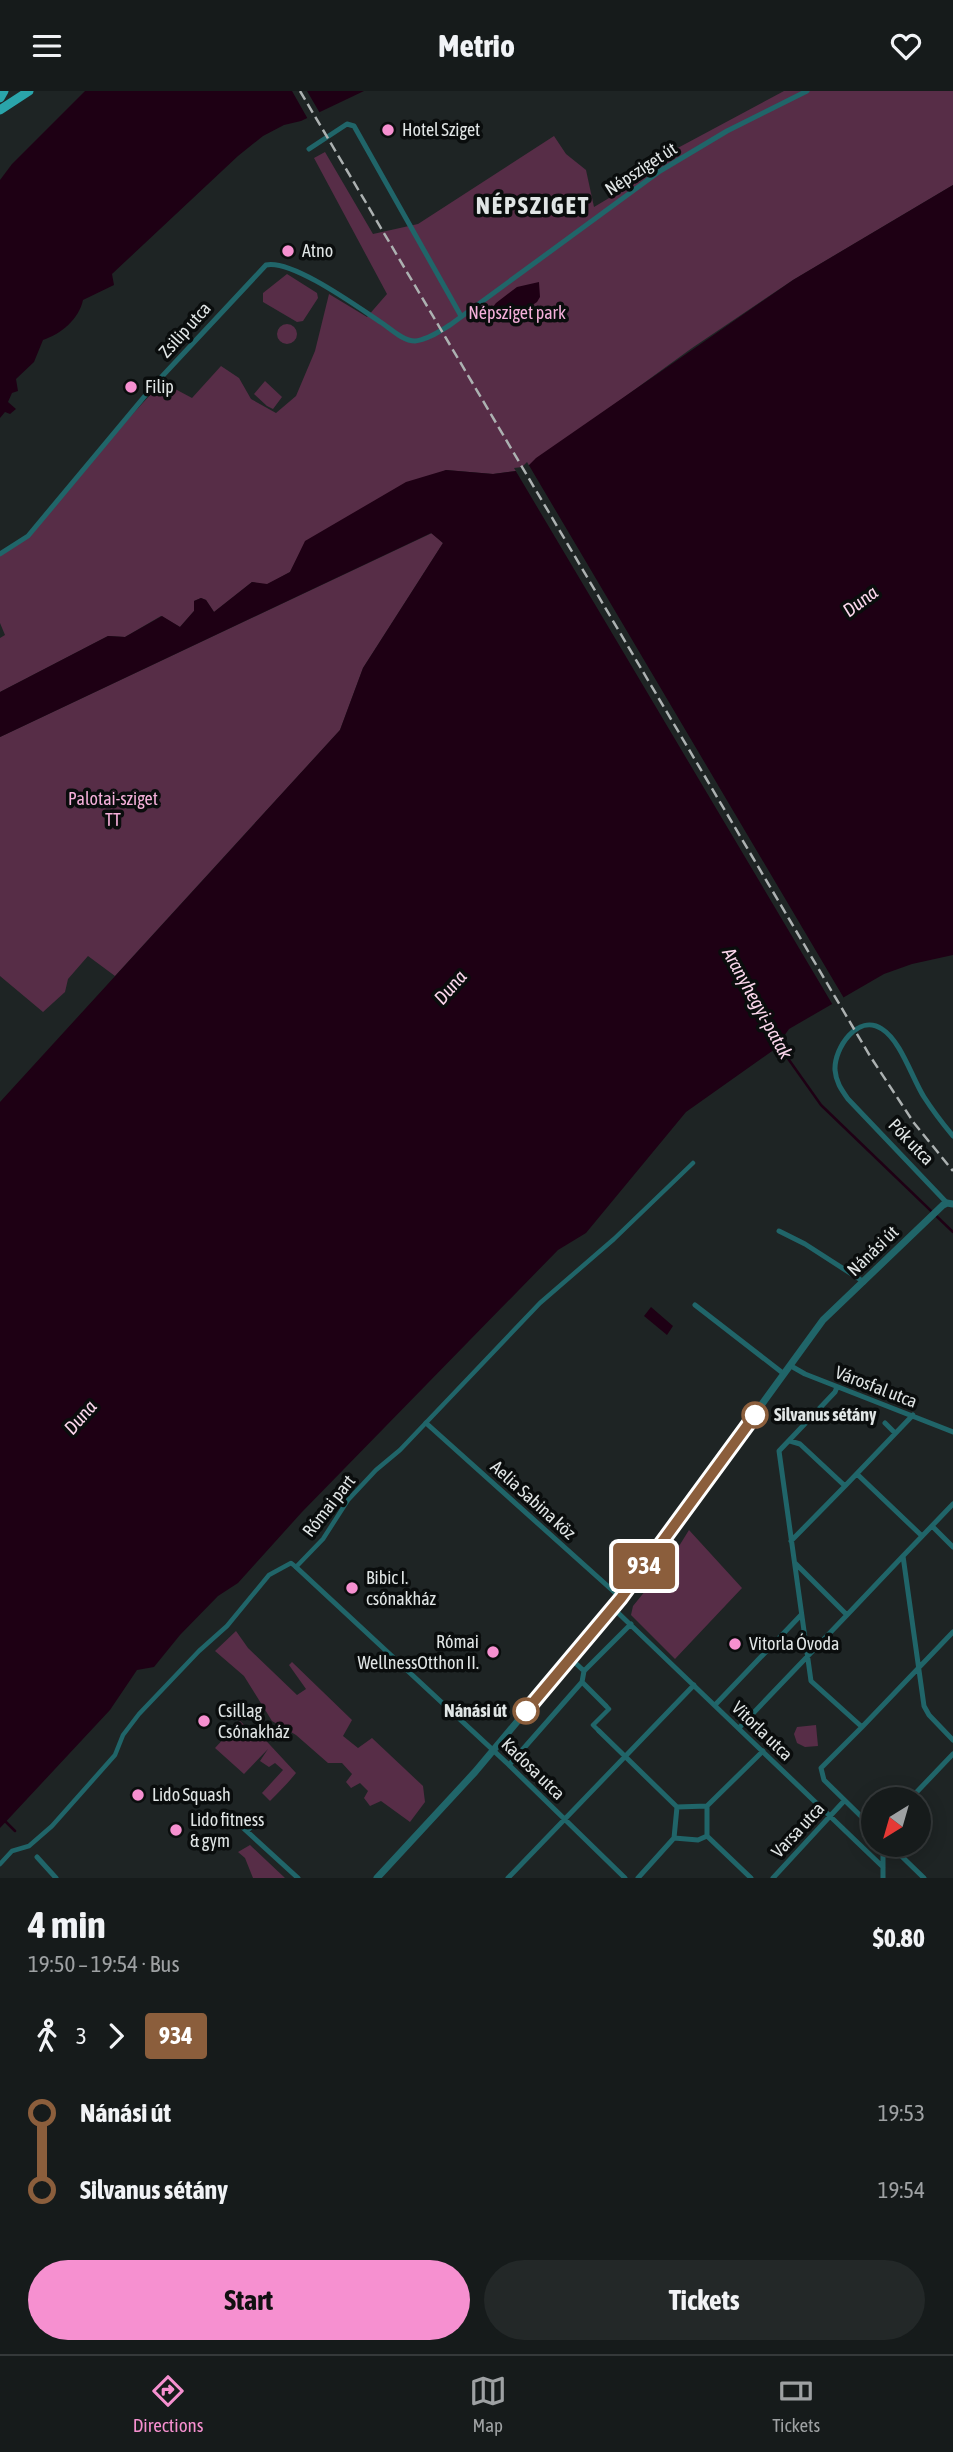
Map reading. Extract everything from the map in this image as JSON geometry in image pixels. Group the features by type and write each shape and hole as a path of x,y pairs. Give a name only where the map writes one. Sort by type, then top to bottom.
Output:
{"main road":[{"path":"0,97 1,91"},
{"path":"4,108 19,91"},
{"path":"4,108 29,91"}],"street":[{"name":"Népsziget út","path":"432,335 660,171 727,131 807,91"},
{"path":"309,149 347,124 354,126 461,316"},
{"name":"Zsilip utca","path":"0,554 28,536 154,385 266,265 284,265 326,287 404,338 418,340 432,335"},
{"name":"Pók utca","path":"948,1204 848,1099 838,1084 835,1067 838,1052 851,1033 867,1025 875,1025 884,1030 893,1040 925,1098 953,1136"},
{"name":"Római part","path":"0,1864 12,1851 29,1846 52,1826 116,1755 123,1735 139,1714 199,1651 227,1626 269,1575 291,1563 296,1567 323,1539 348,1500 426,1423 540,1303 617,1236 693,1163"},
{"name":"Nánási út","path":"377,1878 493,1750 621,1598 823,1320 948,1204"},
{"path":"779,1231 864,1282"},
{"path":"695,1304 784,1374"},
{"name":"Városfal utca","path":"791,1366 804,1374 953,1432"},
{"path":"837,1387 779,1451 811,1681 862,1727"},
{"path":"792,1541 913,1415"},
{"name":"Aelia Sabina köz","path":"426,1423 621,1598"},
{"path":"885,1423 895,1433"},
{"path":"790,1441 800,1444 845,1486"},
{"path":"857,1474 922,1536"},
{"path":"739,1728 953,1504"},
{"path":"932,1526 953,1547"},
{"path":"903,1556 924,1706 953,1740"},
{"path":"795,1563 848,1615"},
{"name":"Kadosa utca","path":"296,1567 509,1765 625,1878"},
{"name":"Vitorla utca","path":"613,1608 883,1867"},
{"path":"715,1705 801,1615"},
{"path":"509,1765 582,1682 584,1671 631,1624"},
{"path":"861,1817 824,1780 821,1767 953,1632"},
{"path":"570,1659 584,1671"},
{"path":"582,1682 609,1709 593,1725 677,1807 707,1806 763,1751"},
{"path":"508,1878 694,1685"},
{"path":"921,1787 953,1754"},
{"name":"Varsa utca","path":"772,1878 844,1801"},
{"path":"707,1806 707,1836 751,1878"},
{"path":"638,1878 674,1839 677,1807"},
{"path":"247,1831 260,1817"},
{"path":"241,1826 298,1878"},
{"path":"674,1839 698,1840 707,1836"},
{"path":"37,1857 56,1878"},
{"path":"883,1857 883,1878"},
{"path":"902,1857 924,1878"}],"green space":[{"name":"Népsziget park","path":"784,91 953,91 953,185 793,280 692,348 524,470 493,474 446,470 306,541 290,572 267,585 252,582 214,612 206,600 201,598 194,601 194,611 180,627 161,616 125,637 108,636 0,692 0,638 5,635 0,623 0,554 28,536 162,382 192,398 221,366 239,378 251,399 276,413 296,396 315,351 329,294 367,317 387,294 314,158 325,152 373,234 418,224 554,136 566,154 586,170 594,207 636,182 631,173"},
{"path":"287,274 317,293 318,298 303,321 297,322 263,302 263,293"},
{"path":"287,324 294,327 297,334 294,341 287,344 280,341 277,334 280,327"},
{"path":"265,381 282,397 273,409 254,394"},
{"name":"Palotai-sziget TT","path":"432,533 443,543 363,668 340,730 115,976 88,956 68,979 65,992 43,1012 0,976 0,737"},
{"path":"689,1530 742,1588 675,1659 631,1615 633,1606 671,1559"},
{"path":"236,1631 248,1648 297,1695 306,1689 289,1665 292,1662 352,1720 343,1736 358,1748 372,1738 423,1786 425,1802 410,1822 381,1801 370,1806 364,1798 368,1791 360,1783 351,1788 346,1782 352,1774 342,1763 328,1763 296,1735 272,1721 244,1676 215,1651"},
{"path":"240,1721 255,1735 258,1732 296,1773 270,1801 262,1793 283,1770 275,1763 269,1767 260,1761 268,1749 244,1774 215,1748"},
{"path":"816,1725 818,1746 805,1747 797,1743 794,1734 797,1727"},
{"path":"250,1845 285,1878 253,1878 245,1858 238,1852"}],"water":[{"path":"85,91 364,91 301,121 284,125 263,136 238,156 112,274 114,285 83,300 78,313 68,325 43,340 34,362 16,379 18,391 12,393 8,402 16,409 10,414 5,412 0,418 0,180 12,164"},
{"name":"Duna","path":"953,185 953,955 912,964 884,974 789,1029 775,1049 686,1112 586,1233 558,1250 302,1512 238,1583 218,1596 180,1635 154,1667 137,1670 110,1710 0,1828 0,1102 340,730 363,668 443,543 431,533 0,737 0,692 108,636 125,637 162,616 180,627 194,611 194,601 201,598 206,600 214,612 252,582 267,584 290,572 305,541 406,482 446,470 493,474 524,470 536,458 793,280"},
{"path":"539,282 540,297 537,302 519,314 489,312 517,287"},
{"path":"651,1307 673,1326 667,1335 644,1316"}],"pier":[{"path":"292,91 307,91 321,115 309,121"},
{"path":"527,462 845,1000 834,1007 514,468 522,467"}],"waterway":[{"name":"Aranyhegyi-patak","path":"777,1043 821,1105 953,1232"},
{"path":"6,1822 15,1831"}],"railway":[{"path":"300,91 870,1056 914,1123 953,1171"}],"bus line":[{"name":"934","path":"526,1711 621,1598 755,1415"}],"place":[{"name":"Hotel Sziget","path":"388,130"},
{"name":"Atno","path":"288,251"},
{"name":"Filip","path":"131,387"},
{"name":"Silvanus sétány","path":"755,1415"},
{"name":"Bibic I. csónakház","path":"352,1588"},
{"name":"Vitorla Óvoda","path":"735,1644"},
{"name":"Római WellnessOtthon II.","path":"493,1652"},
{"name":"Nánási út","path":"526,1711"},
{"name":"Csillag Csónakház","path":"204,1721"},
{"name":"Lido Squash","path":"138,1795"},
{"name":"Lido fitness & gym","path":"176,1830"}],"district":[{"name":"NÉPSZIGET","path":"533,206"}]}
